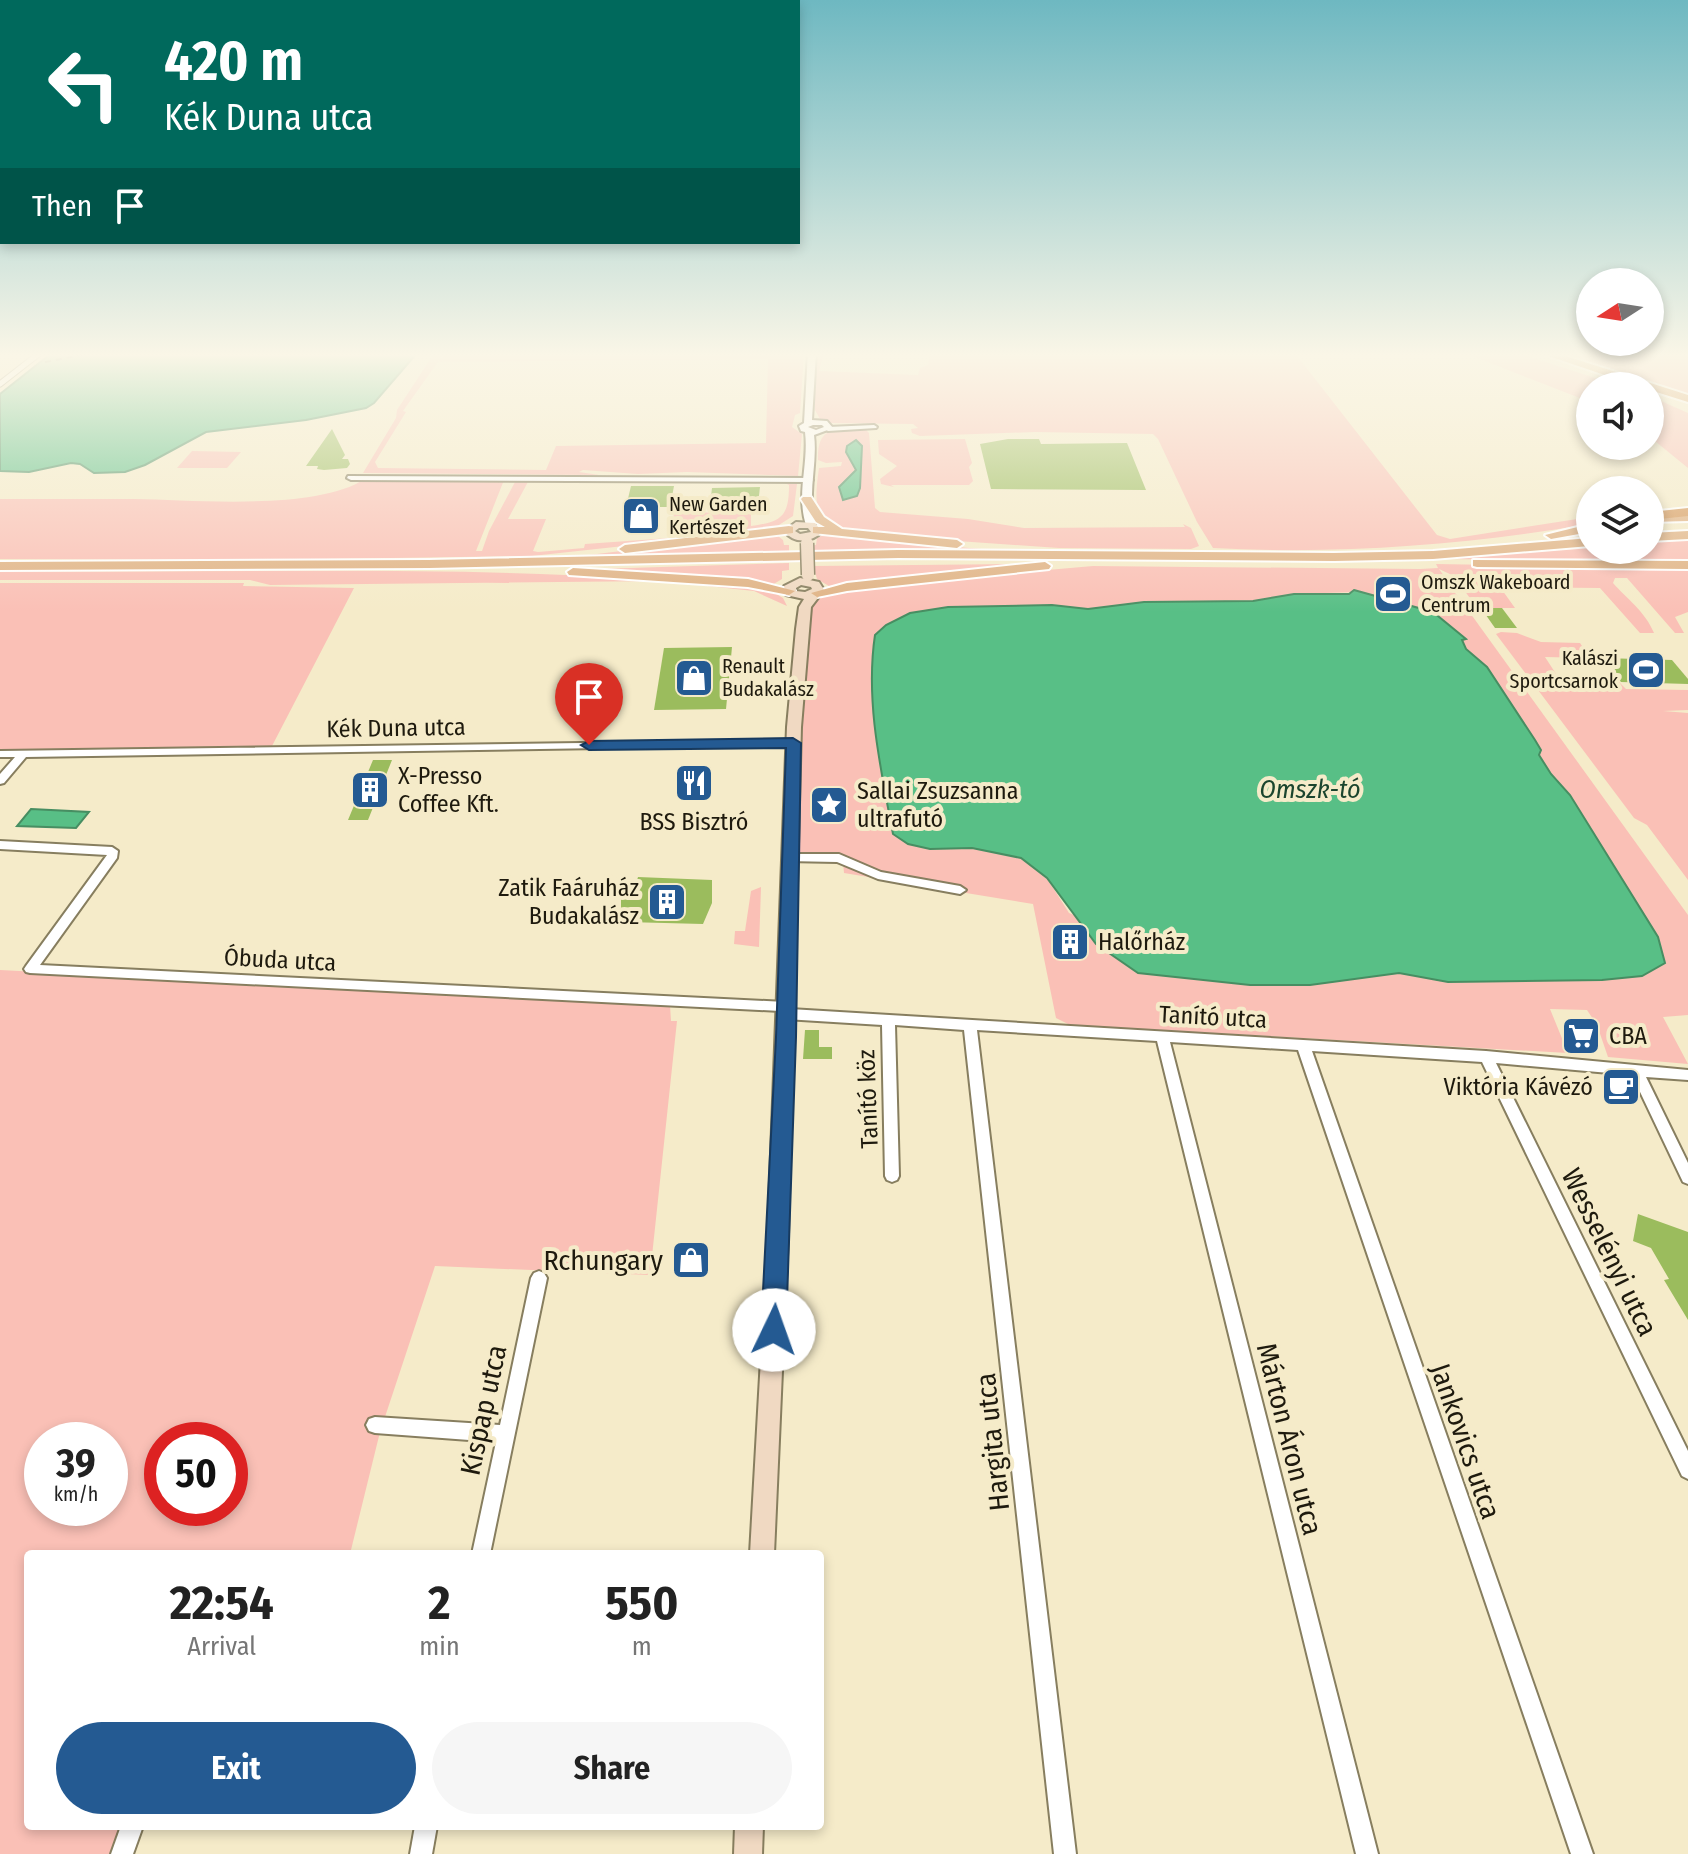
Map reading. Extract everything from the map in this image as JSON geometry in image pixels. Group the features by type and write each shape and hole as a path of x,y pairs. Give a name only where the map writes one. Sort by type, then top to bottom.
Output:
{"highway":[{"path":"1664,516 1688,514"}],"main road":[{"path":"807,499 820,519 835,528 862,536"},
{"path":"1374,556 1504,542 1576,530"},
{"path":"762,1550 784,1052 793,743 806,603 803,534"},
{"path":"501,565 803,534 1116,557"},
{"path":"1664,536 1688,535"},
{"path":"0,568 1334,557 1461,553 1576,543"},
{"path":"501,565 847,587 1116,557"},
{"path":"1334,557 1404,562 1688,565"},
{"path":"748,1854 749,1830"}],"street":[{"path":"803,534 812,454 810,439"},
{"path":"812,454 819,439"},
{"path":"351,478 809,480"},
{"path":"803,534 801,517 807,499"},
{"name":"Kék Duna utca","path":"0,754 793,743"},
{"path":"0,781 23,754"},
{"name":"Óbuda utca","path":"0,845 112,851 113,855 30,969 785,1016"},
{"path":"790,858 839,858 878,875 960,890"},
{"name":"Tanító utca","path":"785,1016 1303,1044 1486,1056 1688,1075"},
{"name":"Tanító köz","path":"888,1021 892,1176"},
{"name":"Hargita utca","path":"970,1025 1065,1854"},
{"name":"Márton Áron utca","path":"1162,1036 1367,1854"},
{"name":"Jankovics utca","path":"1303,1044 1582,1854"},
{"name":"Wesselényi utca","path":"1486,1056 1688,1470"},
{"path":"1637,1071 1688,1178"},
{"name":"Kispap utca","path":"482,1550 539,1278"},
{"path":"375,1425 506,1434"},
{"path":"122,1854 131,1830"},
{"path":"421,1854 425,1830"}],"shaded area":[{"path":"384,439 390,439 375,462 378,468 546,470 556,446 766,443 766,439 802,439 798,476 687,472 638,474 583,470 579,472 599,475 363,473"},
{"path":"869,439 875,508 880,512 968,519 1024,528 1185,527 1183,524 1191,528 1199,546 1191,549 1059,548 872,535 841,528 830,524 819,510 819,468 841,466 842,462 818,460 821,440"},
{"path":"965,439 972,463 969,467 973,481 969,485 891,485 894,487 881,484 880,479 897,466 879,454 878,440"},
{"path":"1158,439 1362,439 1437,535 1450,539 1576,519 1576,526 1450,543 1355,549 1260,550 1213,548 1197,522"},
{"path":"1664,439 1688,439 1688,468 1664,448"},
{"path":"192,451 241,452 227,468 177,468"},
{"path":"365,479 504,480 476,551 482,551 515,482 529,480 508,519 546,519 533,551 538,552 584,548 585,544 670,538 674,513 751,512 751,526 770,522 785,511 789,485 785,483 797,484 793,516 771,530 532,556 258,560 0,559 0,499 286,500 343,489"},
{"path":"773,532 783,540 784,545 789,545 789,552 589,555"},
{"path":"827,533 850,538 993,550 810,551 810,545 816,545 817,538"},
{"path":"1688,539 1688,560 1664,561 1664,540"},
{"path":"1576,547 1576,560 1437,559"},
{"path":"789,563 789,570 782,571 782,579 772,585 598,569"},
{"path":"1030,564 829,586 817,579 815,572 811,572 812,566"},
{"path":"1436,564 1688,568 1688,612 1675,617 1684,633 1675,633 1627,578 1615,578 1613,583 1641,612 1654,633 1640,633 1600,588 1500,587 1515,608 1477,608 1454,576 1439,569 1450,584 1442,589 1453,591 1458,596 1451,604 1463,606 1473,617 1688,915 1688,1015 1663,1017 1688,1064 1608,1057 1597,1025 1587,1010 1550,1009 1568,1053 1070,1025 1056,1018 1033,904 844,873 843,862 796,860 808,613 812,602 823,595 875,585 1093,566 1438,568","holes":["1357,592 1433,612 1465,638 1462,640 1466,649 1487,667 1541,750 1539,755 1558,780 1602,980 1448,982 1399,973 1310,985 1250,985 1069,913 1047,878 1021,858 972,848 930,849 908,844 938,609 1052,605 1088,609 1144,602 1253,601 1294,594"]},
{"path":"0,571 384,571 576,575 672,581 768,589 783,598 787,606 754,591 661,581 270,585 250,580 0,580"},
{"path":"0,583 244,583 243,586 354,588 272,746 0,754"},
{"path":"1517,633 1541,642 1580,643 1590,658 1545,657 1560,680 1619,682 1626,689 1688,690 1688,710 1663,711 1688,713 1688,880 1647,825 1634,818 1496,634"},
{"path":"761,887 759,947 734,944 735,931 745,931 751,891"},
{"path":"0,970 670,1005 671,1021 677,1021 650,1275 435,1266 380,1432 351,1550 24,1550 24,1830 123,1830 115,1854 0,1854"}],"water":[{"path":"0,439 194,439 145,465 125,472 94,473 80,464 71,463 29,472 0,471"},
{"path":"856,440 862,446 860,488 857,496 843,500 839,487 856,470 846,452 847,446"},
{"name":"Omszk-tó","path":"1354,590 1433,612 1466,639 1462,640 1466,649 1487,667 1541,750 1539,755 1551,774 1570,795 1658,937 1665,963 1642,976 1602,980 1448,982 1399,973 1310,985 1250,985 1138,973 1096,944 1047,878 1021,858 972,848 930,849 908,844 893,834 876,735 872,685 875,635 886,625 910,613 948,607 1052,605 1088,609 1144,602 1253,601 1294,594 1349,594"},
{"path":"31,809 89,812 76,828 17,826"}],"building":[{"path":"325,439 337,439 345,455 342,459 348,459 350,464 347,468 324,470 317,469 318,466 306,466"},
{"path":"1008,439 1039,439 1041,444 1127,443 1146,490 991,489 980,444"},
{"path":"631,486 674,486 670,507 626,507"},
{"path":"760,487 758,504 710,505 712,488"},
{"path":"1481,608 1502,608 1517,628 1495,628"},
{"name":"Renault Budakalász","path":"732,647 726,709 654,710 664,648"},
{"name":"Kalászi Sportcsarnok","path":"1603,658 1672,660 1688,679 1688,684 1621,682"},
{"name":"X-Presso Coffee Kft.","path":"373,760 392,760 368,820 348,820"},
{"name":"Zatik Faáruház Budakalász","path":"638,877 712,880 712,903 703,924 626,922 628,913 621,913 621,899 628,887 635,887"},
{"name":"CBA","path":"1568,1025 1584,1026 1594,1048 1578,1046"},
{"path":"805,1030 819,1030 819,1047 832,1047 832,1059 803,1059"},
{"path":"1638,1214 1688,1232 1688,1320 1664,1280 1669,1279 1651,1248 1633,1241"}],"place":[{"name":"New Garden Kertészet","path":"641,516"},
{"name":"Omszk Wakeboard Centrum","path":"1393,594"},
{"name":"Kalászi Sportcsarnok","path":"1646,670"},
{"name":"Renault Budakalász","path":"694,678"},
{"name":"BSS Bisztró","path":"694,783"},
{"name":"X-Presso Coffee Kft.","path":"370,790"},
{"name":"Sallai Zsuzsanna ultrafutó","path":"829,805"},
{"name":"Zatik Faáruház Budakalász","path":"667,902"},
{"name":"Halőrház","path":"1070,942"},
{"name":"CBA","path":"1581,1036"},
{"name":"Viktória Kávézó","path":"1621,1087"},
{"name":"Rchungary","path":"691,1260"}],"route":[{"path":"589,745 793,743 786,1037 774,1330"}]}
